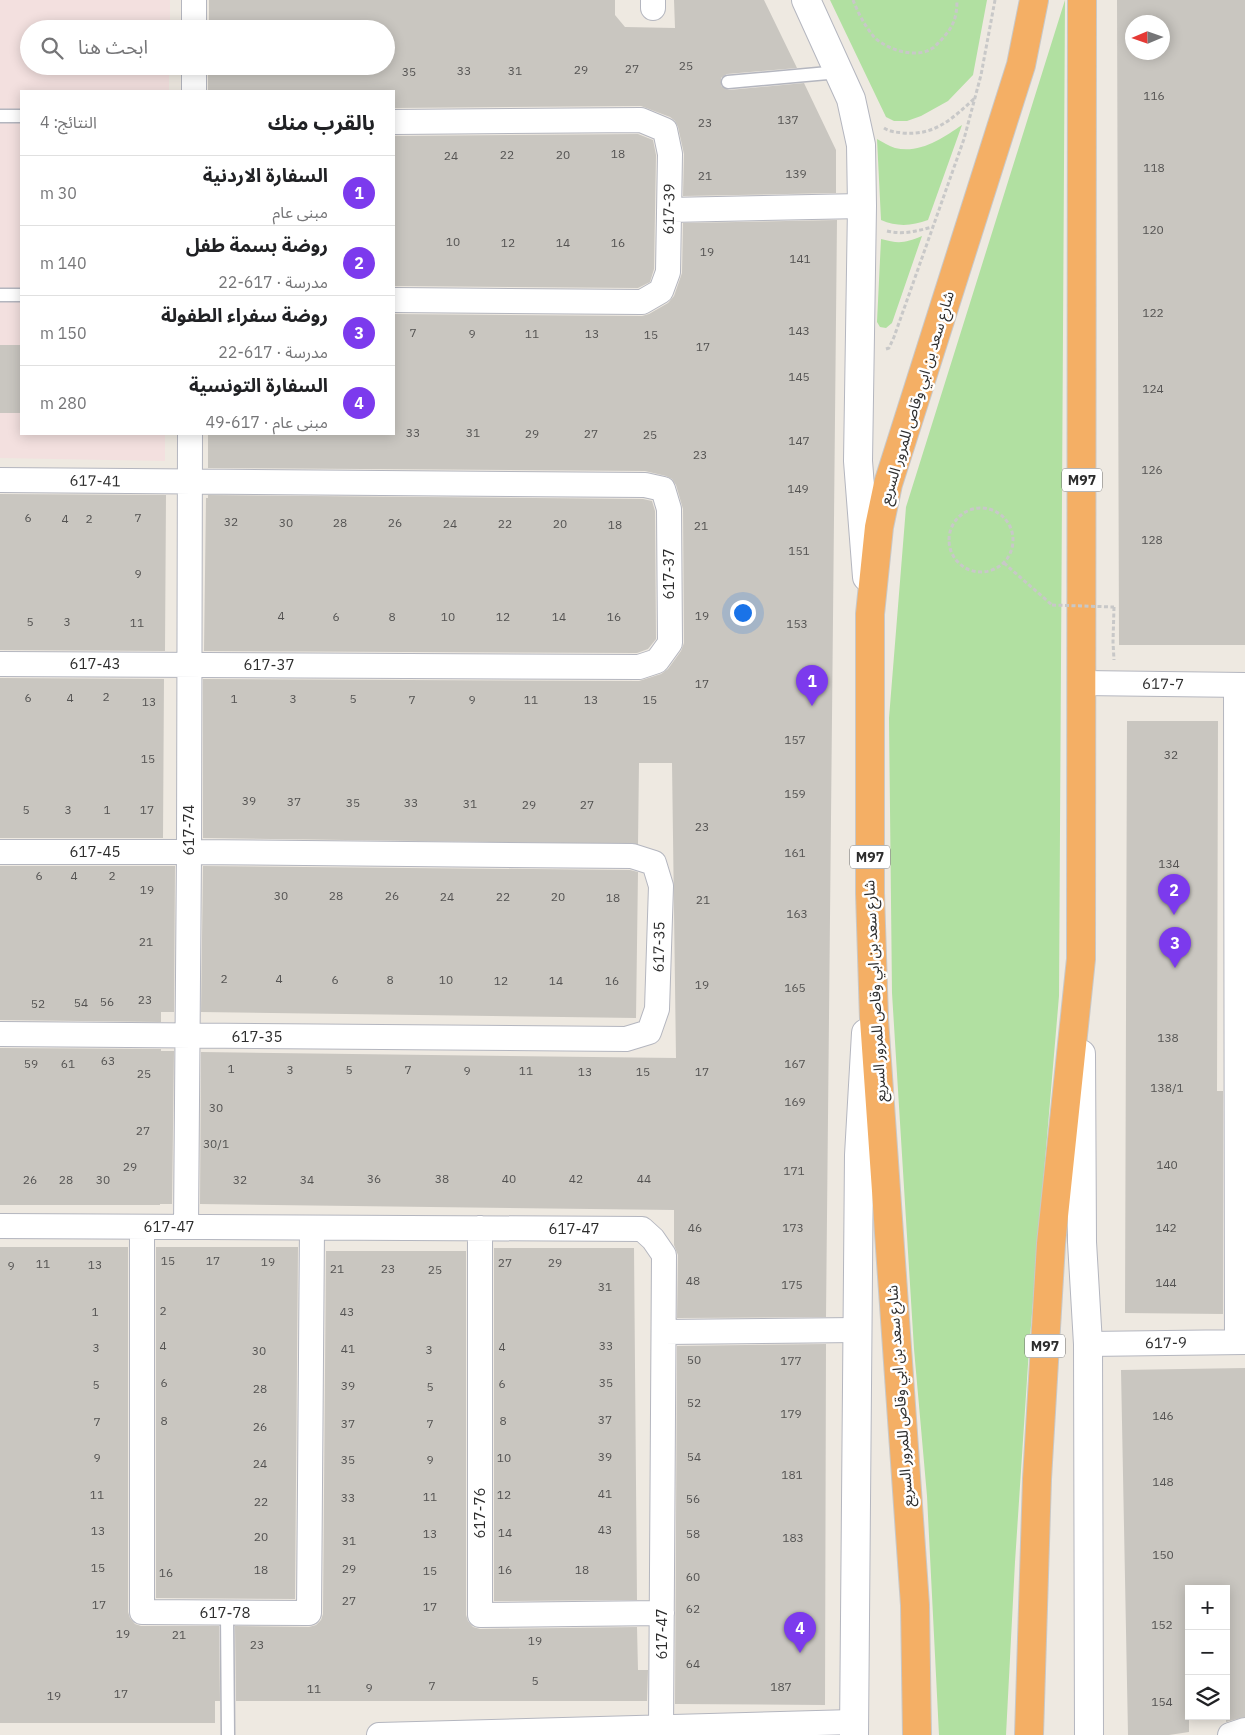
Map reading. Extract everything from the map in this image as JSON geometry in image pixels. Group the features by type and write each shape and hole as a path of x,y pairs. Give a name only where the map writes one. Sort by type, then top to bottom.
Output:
{"highway":[{"name":"شارع سعد بن ابي وقاص للمرور السريع","path":"918,1735 915,1605 871,949 870,614 879,527 888,484 1021,65 1034,0"},
{"name":"M97","path":"1029,1735 1037,1479 1051,1244 1081,959 1082,0"}],"street":[{"path":"194,0 194,20"},
{"path":"806,0 851,99 861,145 862,206 858,461 870,614"},
{"path":"194,75 194,90"},
{"name":"617-39","path":"395,122 641,120 665,130 670,154 668,272 661,290 642,302 395,300"},
{"path":"669,210 862,206"},
{"name":"617-74","path":"186,1227 190,435"},
{"name":"617-41","path":"0,480 190,482"},
{"name":"617-37","path":"190,482 645,486 662,489 669,509 670,642 657,661 639,667 190,665"},
{"name":"617-43","path":"0,664 190,665"},
{"name":"617-7","path":"1082,683 1241,685"},
{"path":"1241,685 1241,1342"},
{"name":"617-45","path":"0,852 189,852"},
{"name":"617-35","path":"187,1037 626,1039 649,1032 658,1009 660,886 654,864 632,856 189,852"},
{"path":"379,1735 661,1728 854,1728 859,1155 871,949"},
{"path":"1081,959 1082,1242 1088,1344 1089,1735"},
{"path":"0,1034 187,1037"},
{"name":"617-47","path":"0,1226 642,1229 653,1239 664,1255 661,1728"},
{"name":"617-78","path":"142,1227 142,1612 227,1613 309,1612 312,1228"},
{"name":"617-76","path":"480,1228 480,1615 662,1613"},
{"path":"664,1332 856,1330"},
{"name":"617-9","path":"1088,1344 1241,1342"}],"lane":[{"path":"728,82 839,72"},
{"path":"0,116 20,116"},
{"path":"0,294 20,295"},
{"path":"227,1613 228,1735"}],"path":[{"path":"853,0 858,14 875,38 894,49 911,54 931,50 945,36 957,17 957,0"},
{"path":"884,351 889,348 894,337 964,139 981,75 995,0"},
{"path":"880,127 888,131 916,134 936,129 958,114 975,97"},
{"path":"886,231 894,233 914,232 933,227"},
{"path":"988,508 1003,517 1012,531 1013,548 1004,563 990,572 973,572 958,564 949,550 949,533 957,518 971,509 988,508"},
{"path":"1004,563 1052,605 1114,607 1113,642 1116,683"}],"shaded area":[{"path":"0,0 170,0 170,20 20,20 20,75 169,75 169,90 20,90 20,435 165,435 165,461 0,458"}],"green space":[{"path":"830,0 987,0 973,75 948,101 921,116 907,121 894,121 886,117"},
{"path":"1065,0 1059,996 1029,1349 1006,1735 939,1735 927,1496 914,1349 892,993 889,718 906,507"},
{"path":"962,125 928,220 904,225 881,220 877,139 895,148 913,149 931,144"},
{"path":"922,236 892,323 886,328 880,327 877,322 881,239 902,242"}],"building":[{"path":"209,0 615,0 615,15 625,27 675,28 674,0 764,0 797,68 727,74 721,78 721,86 729,90 804,83 836,150 836,193 683,196 684,154 678,127 670,117 641,106 395,108 395,90 208,90 208,75 395,75 395,20 209,20"},
{"path":"1117,0 1245,0 1245,645 1119,645"},
{"path":"638,134 653,140 656,155 654,269 650,282 638,288 395,286 395,136"},
{"path":"837,220 826,1317 677,1318 678,1255 674,1245 674,1210 200,1204 201,1052 676,1058 672,763 639,763 638,844 203,838 203,679 639,681 661,674 668,669 681,651 684,643 683,509 676,485 672,479 645,471 208,468 208,435 395,435 395,314 642,316 649,314 668,303 674,296 682,273 683,223"},
{"path":"0,345 20,345 20,413 0,413"},
{"path":"0,494 166,495 165,651 0,650"},
{"path":"208,495 643,499 652,501 655,511 656,639 648,649 637,653 204,651 206,498 208,498"},
{"path":"0,678 164,679 163,838 0,838"},
{"path":"1127,721 1218,721 1217,1091 1223,1091 1223,1314 1125,1313"},
{"path":"0,866 175,866 174,1012 161,1012 161,1022 0,1020"},
{"path":"203,866 630,870 638,872 636,1018 201,1012"},
{"path":"0,1048 161,1049 161,1051 174,1051 172,1204 0,1205"},
{"path":"0,1247 128,1247 128,1612 135,1624 141,1626 219,1626 220,1701 215,1701 215,1723 0,1723"},
{"path":"156,1247 298,1247 295,1599 156,1598"},
{"path":"494,1248 634,1248 637,1600 494,1601"},
{"path":"326,1251 466,1251 466,1615 468,1621 473,1627 480,1629 637,1627 638,1670 648,1670 647,1701 236,1701 235,1626 309,1627 316,1625 321,1620 323,1614"},
{"path":"826,1344 825,1705 675,1704 677,1346"},
{"path":"1245,1368 1245,1717 1226,1722 1226,1720 1230,1720 1230,1585 1185,1585 1185,1720 1189,1720 1189,1732 1169,1735 1128,1735 1121,1370"}],"place":[{"name":"السفارة الاردنية","path":"812,706"},
{"name":"روضة بسمة طفل","path":"1174,915"},
{"name":"روضة سفراء الطفولة","path":"1175,968"},
{"name":"السفارة التونسية","path":"800,1653"}]}
